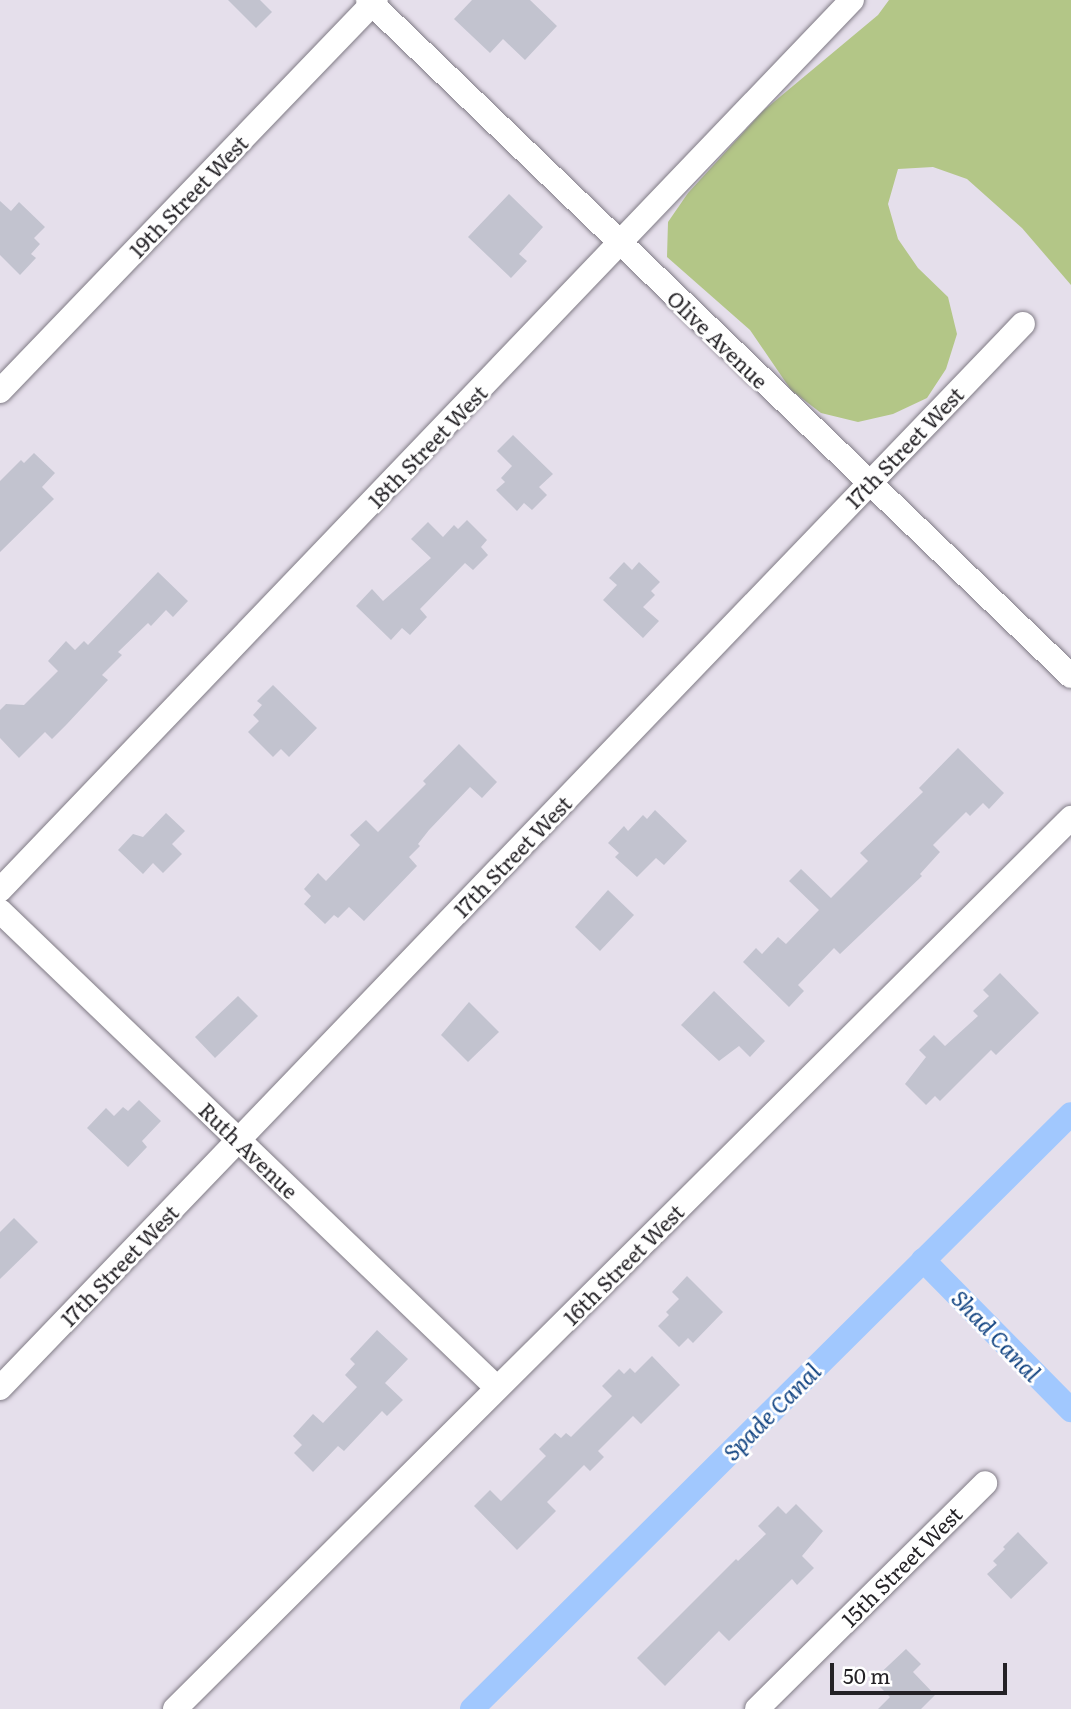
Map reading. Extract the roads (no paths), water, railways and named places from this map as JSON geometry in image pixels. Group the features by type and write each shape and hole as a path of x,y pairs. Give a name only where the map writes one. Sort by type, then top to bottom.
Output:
{"street":[{"name":"18th Street West","path":"0,890 852,0"},
{"name":"Olive Avenue","path":"372,1 619,245 1071,676"},
{"name":"19th Street West","path":"0,391 372,1"},
{"name":"17th Street West","path":"0,1388 1023,324"},
{"name":"16th Street West","path":"174,1709 1071,818"},
{"name":"Ruth Avenue","path":"0,911 497,1388"},
{"name":"15th Street West","path":"757,1709 985,1483"}],"waterway":[{"name":"Spade Canal","path":"472,1709 1071,1114"},
{"name":"Shad Canal","path":"923,1260 1071,1410"}]}
